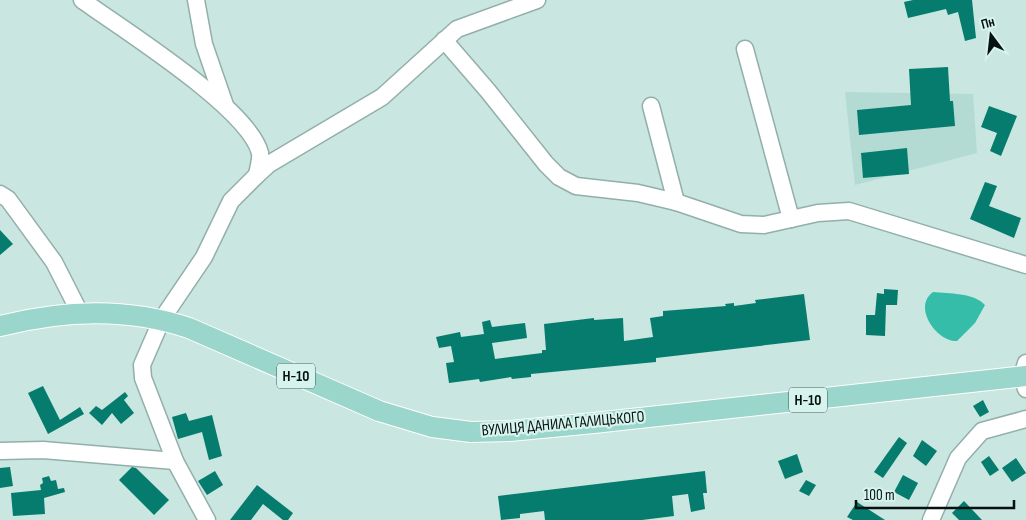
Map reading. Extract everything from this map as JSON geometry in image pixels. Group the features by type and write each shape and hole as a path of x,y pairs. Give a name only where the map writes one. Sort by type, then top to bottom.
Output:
{"main road":[{"name":"ВУЛИЦЯ ДАНИЛА ГАЛИЦЬКОГО","path":"0,326 80,313 106,312 162,319 189,328 379,411 432,427 471,432 510,431 594,424 1025,376"}],"street":[{"path":"82,0 218,98 253,137 260,154 257,175"},
{"path":"196,0 204,44 226,107"},
{"path":"207,520 175,461 143,378 142,365 162,319 204,257 231,201 269,164 382,97 457,29 536,0"},
{"path":"444,40 559,177 576,186 638,193 676,202 741,224 764,225 818,213 849,212 1026,265"},
{"path":"745,49 791,218"},
{"path":"651,106 676,202"},
{"path":"0,194 8,199 54,262 80,313"},
{"path":"931,520 958,458 982,431 1026,419"},
{"path":"0,451 43,450 175,461"}],"shaded area":[{"path":"845,92 973,94 977,153 855,185"},
{"path":"933,292 967,296 985,305 975,323 957,341 949,340 935,330 926,314 927,298"}],"building":[{"path":"913,0 972,0 976,38 965,41 958,12 948,15 946,9 908,18 904,2"},
{"path":"948,67 950,101 953,101 955,126 859,135 857,110 911,105 909,69"},
{"path":"989,106 1017,116 1001,156 990,151 997,133 981,127"},
{"path":"907,148 909,174 863,178 861,153"},
{"path":"985,182 997,186 989,206 1021,218 1014,238 970,219"},
{"path":"0,230 13,244 0,255"},
{"path":"884,289 898,290 897,305 886,305 885,336 866,335 866,315 875,315 877,293 884,294"},
{"path":"804,294 810,340 656,358 656,362 531,374 531,377 512,379 511,377 480,382 479,379 449,383 446,363 454,362 451,346 439,348 436,337 460,332 461,337 484,334 482,322 490,320 492,327 525,323 527,338 492,343 495,359 542,353 542,350 546,350 544,324 594,318 594,320 623,318 624,341 653,337 650,318 663,316 663,311 726,306 725,304 734,303 734,306 756,303 755,300"},
{"path":"43,386 60,420 80,407 84,414 48,434 28,393"},
{"path":"125,392 128,396 124,400 134,413 121,424 112,413 102,425 89,413 96,406 102,410"},
{"path":"983,400 989,412 980,417 973,406"},
{"path":"186,413 189,421 212,415 222,456 209,460 202,432 178,439 172,417"},
{"path":"899,437 907,443 883,478 874,472"},
{"path":"922,440 937,451 926,466 913,456"},
{"path":"797,454 803,472 785,479 778,461"},
{"path":"989,456 999,470 990,476 981,462"},
{"path":"1016,458 1026,473 1012,482 1002,468"},
{"path":"10,467 13,486 0,488 0,468"},
{"path":"132,467 136,468 169,500 154,515 119,480"},
{"path":"215,471 223,485 207,495 198,481"},
{"path":"705,471 707,493 703,493 705,509 691,512 688,494 672,496 674,516 642,520 545,520 544,511 520,514 520,518 501,520 498,496"},
{"path":"903,475 918,483 909,500 894,492"},
{"path":"49,476 51,481 56,480 58,489 64,488 65,492 44,498 45,514 13,516 11,493 41,490 42,478"},
{"path":"806,480 816,485 809,496 799,491"},
{"path":"257,485 293,513 288,520 283,520 263,504 251,520 230,520"},
{"path":"964,501 982,520 959,520 952,513"},
{"path":"857,502 885,520 853,520 847,517"}]}
